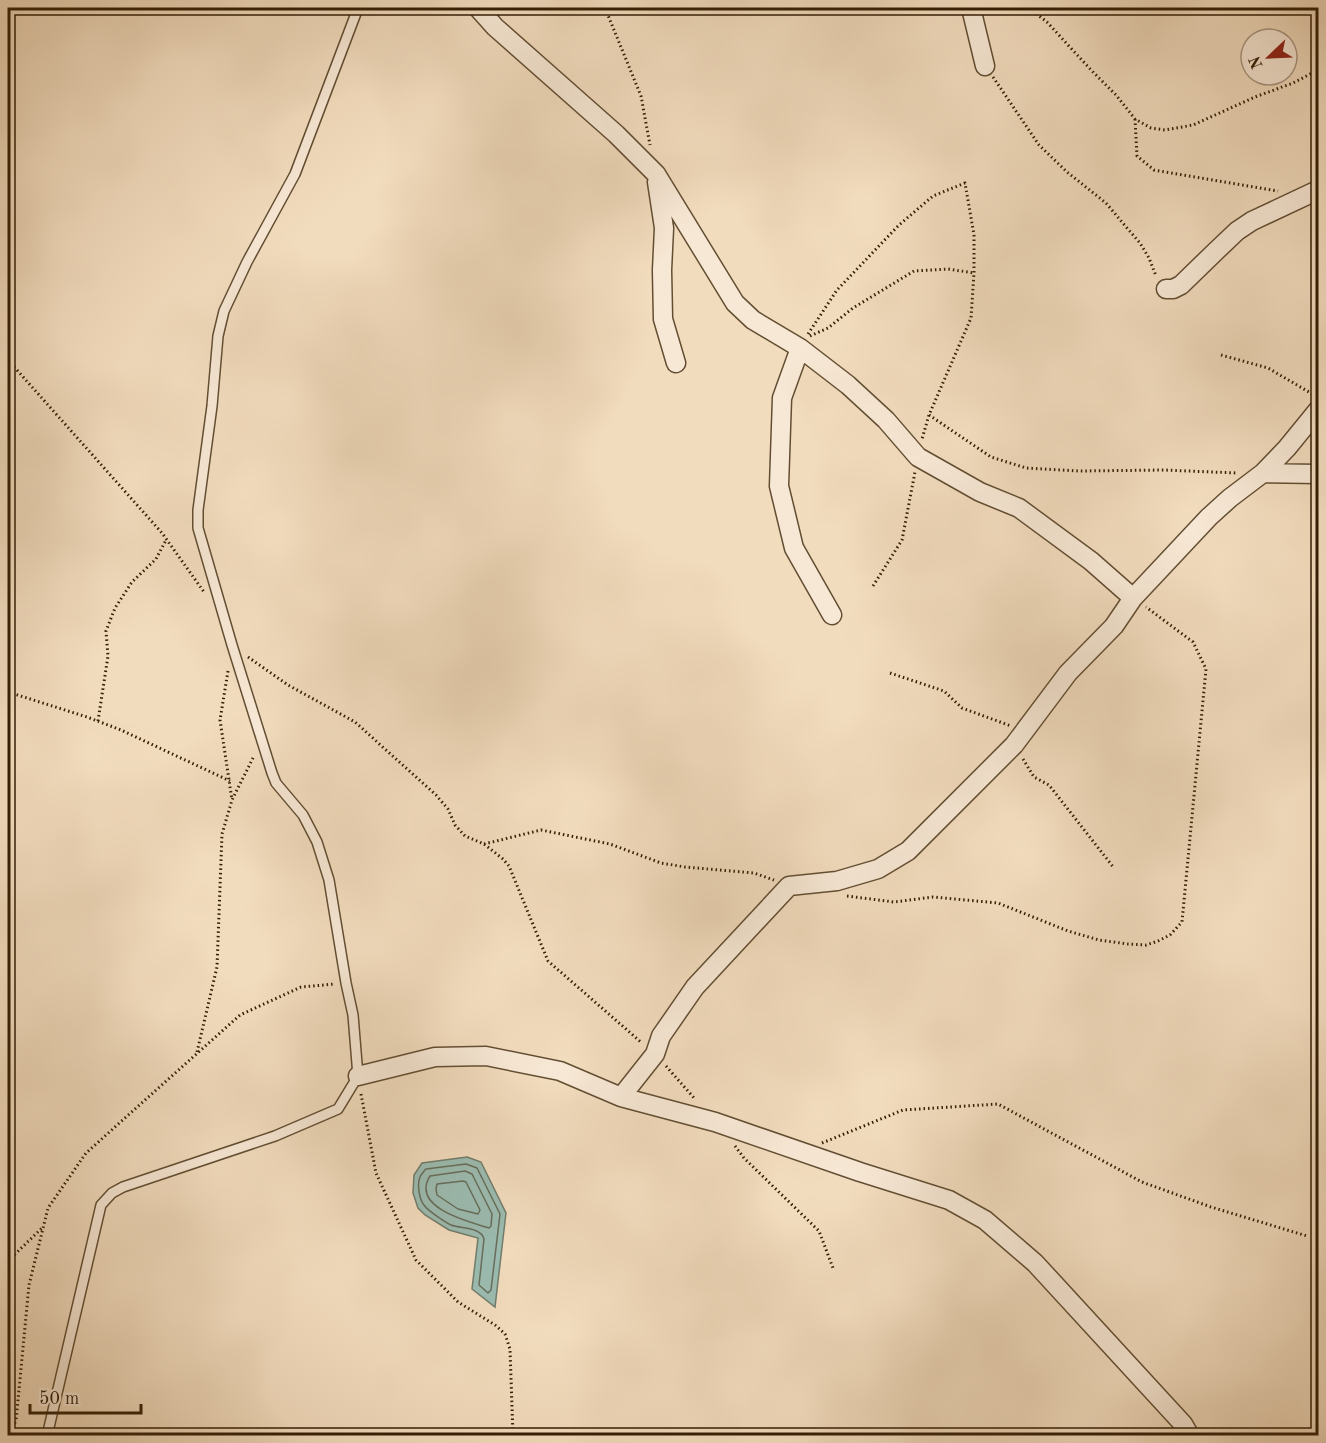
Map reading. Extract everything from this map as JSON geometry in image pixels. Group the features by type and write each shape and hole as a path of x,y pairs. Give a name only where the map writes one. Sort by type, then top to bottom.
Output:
{"street":[{"path":"478,8 495,27 616,134 656,174 735,303 753,320 800,348 848,385 886,420 918,457 980,492 1019,508 1091,561 1133,598"},
{"path":"971,8 986,66"},
{"path":"656,174 664,228 663,319 676,363"},
{"path":"1167,289 1180,285 1237,231 1252,221 1312,193"},
{"path":"800,348 782,398 779,486 794,548 832,615"},
{"path":"621,1097 655,1054 661,1036 694,987 789,886 837,881 878,869 908,852 1014,745 1068,673 1114,626 1133,598 1209,517 1263,473 1318,410"},
{"path":"1287,448 1314,474"},
{"path":"1263,473 1314,474"},
{"path":"358,1076 435,1057 486,1056 560,1071 621,1097 715,1122 949,1200 984,1220 1035,1263 1183,1424 1190,1436"}],"lane":[{"path":"47,1436 101,1205 112,1193 123,1187 275,1136 338,1109 358,1076 353,1015 329,880 317,842 303,815 276,783 261,741 198,528 198,510 212,406 218,336 224,311 247,262 295,174 358,8"}],"path":[{"path":"605,8 641,96 656,174"},
{"path":"1029,8 1054,30 1116,95 1135,119 1151,128 1165,130 1193,124 1293,83 1318,70"},
{"path":"986,66 1039,145 1067,172 1106,203 1140,243 1162,286 1167,289"},
{"path":"1135,119 1137,156 1154,170 1312,193"},
{"path":"873,586 902,540 918,457 929,416 971,318 974,273 974,235 965,183 933,195 898,225 837,290 806,338 828,328 853,308 914,271 948,269 974,273"},
{"path":"1221,355 1268,368 1318,396"},
{"path":"8,360 166,540 205,594"},
{"path":"929,416 991,457 1026,468 1080,471 1164,470 1263,473"},
{"path":"98,721 108,656 106,631 115,608 132,582 156,559 166,540"},
{"path":"1133,598 1193,642 1206,669 1182,922"},
{"path":"232,800 220,720 232,645 288,685 355,722 436,795 448,809 455,825 465,836 484,844 503,859 548,961 655,1054 744,1158 819,1231 833,1268"},
{"path":"8,693 121,730 230,781"},
{"path":"196,1054 217,967 222,834 232,800 261,741"},
{"path":"8,1435 16,1421 29,1285 48,1208 86,1153 240,1015 300,987 346,983"},
{"path":"358,1076 376,1173 416,1260 458,1302 495,1325 505,1334 510,1349 513,1436"},
{"path":"801,1152 903,1110 998,1104 1142,1182 1211,1207 1307,1236"},
{"path":"8,1261 44,1226"}],"water":[{"path":"467,1157 481,1162 506,1213 495,1307 472,1289 478,1238 449,1230 425,1215 418,1208 413,1193 414,1175 422,1163"}]}
